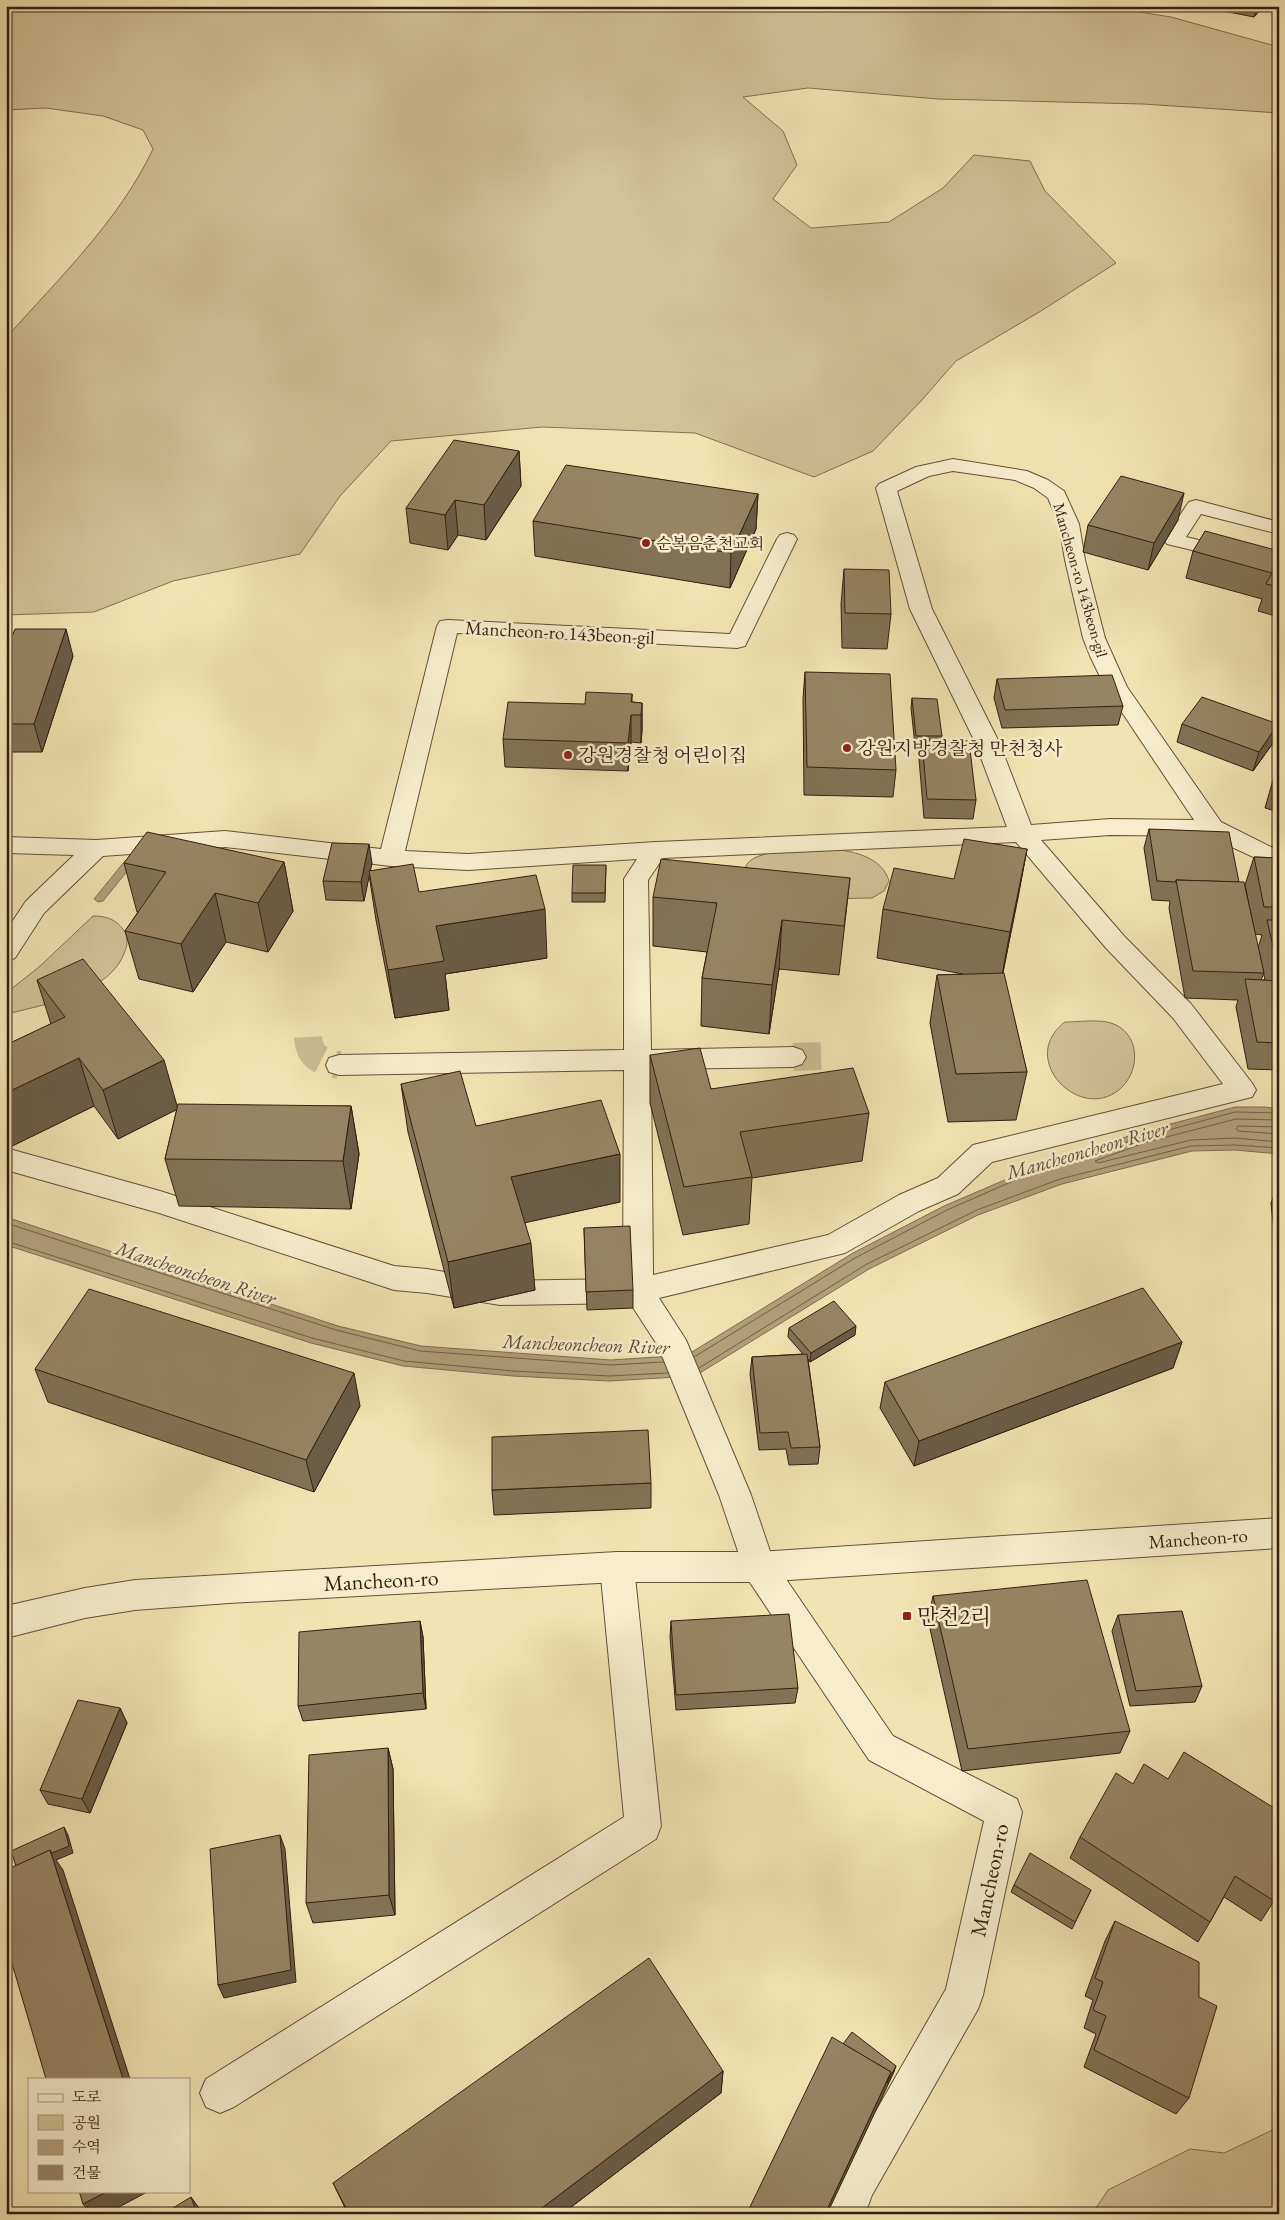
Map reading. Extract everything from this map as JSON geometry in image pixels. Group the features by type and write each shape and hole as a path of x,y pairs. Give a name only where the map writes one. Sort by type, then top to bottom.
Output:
{"street":[{"name":"Mancheon-ro 143beon-gil","path":"1022,834 987,742 921,609 886,488 924,471 953,465 1000,471 1020,475 1041,484 1058,495 1069,524 1074,560 1094,638 1101,656 1116,687 1212,828"},
{"path":"1279,528 1196,506 1174,540 1279,565"},
{"name":"Mancheon-ro 143beon-gil","path":"391,858 448,626 737,641 787,539"},
{"name":"Mancheon-ro 143beon-gil","path":"6,845 96,848 225,839 391,858 468,862 656,850 1022,834 1110,827 1212,828 1279,861"},
{"path":"6,1159 160,1202 394,1278 427,1281 500,1294 638,1292 835,1245 909,1204 948,1186 983,1154 1242,1090 1182,1011 1115,942 1022,834"},
{"path":"6,952 35,907 96,848"},
{"path":"656,850 636,879 638,1292 671,1340 735,1495 759,1567"},
{"path":"339,1065 793,1057"},
{"name":"Mancheon-ro","path":"6,1622 85,1603 136,1595 229,1588 617,1567 759,1567 1279,1533"},
{"path":"220,2093 643,1826 617,1567"},
{"name":"Mancheon-ro","path":"759,1567 881,1748 1004,1812 964,1995 858,2181 844,2214"}],"green space":[{"path":"6,6 1101,6 1171,17 1279,47 1279,113 1143,104 938,99 808,88 743,97 783,131 797,165 773,199 811,228 889,222 943,188 974,155 1030,161 1045,191 1116,263 1041,311 956,361 873,451 814,477 695,433 542,427 391,441 340,496 300,554 173,581 94,612 6,615 6,338 105,225 123,201 153,149 143,130 103,116 46,108 6,110"},
{"path":"841,850 856,853 870,859 882,868 889,881 884,891 872,898 821,899 745,868 750,861 773,852"},
{"path":"93,916 110,919 125,931 127,945 118,965 107,977 77,994 6,1016 6,993 39,967"},
{"path":"1065,1022 1106,1022 1120,1028 1127,1034 1132,1042 1134,1060 1133,1069 1123,1086 1107,1097 1090,1099 1074,1094 1061,1084 1051,1070 1047,1054 1052,1037"},
{"path":"1279,2127 1279,2214 1092,2214 1108,2190 1190,2149 1224,2153"}],"water":[{"path":"198,843 265,859 133,864 103,901 98,902 94,899 132,855"},
{"name":"Mancheoncheon River","path":"1235,1107 1279,1109 1279,1154 1235,1150 1192,1151 1062,1184 978,1215 869,1269 695,1376 609,1381 513,1376 403,1366 311,1343 6,1245 6,1217 338,1326 421,1346 611,1360 687,1355 853,1253 944,1206 1035,1167 1144,1131"}],"building":[{"path":"454,440 519,451 484,505 455,500 445,515 406,508"},
{"path":"566,465 758,494 731,553 533,521"},
{"path":"1121,476 1184,493 1154,543 1088,525"},
{"path":"1205,531 1279,551 1279,587 1266,584 1272,573 1193,551"},
{"path":"844,569 889,570 891,614 845,613"},
{"path":"15,629 66,629 34,724 6,724 6,651"},
{"name":"강원지방경찰청 만천청사","path":"805,672 890,674 896,770 807,767"},
{"path":"1112,675 1123,706 1005,710 997,679"},
{"path":"586,692 632,694 631,702 642,703 641,715 631,715 628,743 503,739 508,702 585,704"},
{"path":"1202,697 1278,724 1259,752 1182,724"},
{"path":"912,698 937,699 942,736 916,736"},
{"path":"922,740 969,741 976,800 927,799"},
{"path":"1279,767 1279,782 1273,780"},
{"path":"1149,829 1229,832 1239,882 1157,881"},
{"path":"147,832 284,862 258,903 215,893 181,944 125,931 166,872 124,863"},
{"path":"964,839 1027,849 1010,932 883,909 894,868 954,879"},
{"path":"332,843 369,844 361,882 323,881"},
{"path":"1254,857 1279,858 1279,907 1264,907"},
{"path":"661,859 850,878 844,926 782,920 772,985 702,978 717,903 653,897"},
{"path":"413,864 419,892 536,875 545,909 436,926 444,961 388,970 369,871"},
{"path":"573,865 606,865 605,893 572,893"},
{"path":"1176,880 1244,882 1264,973 1193,971"},
{"path":"1267,920 1279,920 1279,973"},
{"path":"83,959 164,1060 103,1090 79,1058 6,1093 6,1045 65,1017 37,980"},
{"path":"1004,973 1027,1072 956,1074 937,975"},
{"path":"1245,979 1279,981 1279,1043 1257,1042"},
{"path":"700,1048 711,1089 853,1068 869,1113 740,1132 752,1177 684,1187 650,1055"},
{"path":"460,1071 476,1126 601,1100 620,1154 511,1177 531,1243 448,1262 401,1084"},
{"path":"178,1104 351,1106 343,1161 165,1159"},
{"path":"630,1226 633,1290 586,1292 584,1228"},
{"path":"1143,1288 1182,1342 919,1441 885,1382"},
{"path":"89,1289 354,1373 306,1460 35,1369"},
{"path":"834,1301 856,1326 811,1353 789,1328"},
{"path":"807,1354 820,1447 791,1448 788,1432 760,1433 752,1357"},
{"path":"648,1430 651,1483 492,1490 492,1437"},
{"path":"1087,1580 1130,1731 968,1749 933,1596"},
{"path":"1182,1611 1202,1686 1136,1691 1118,1615"},
{"path":"789,1614 798,1688 676,1695 671,1621"},
{"path":"420,1621 423,1693 298,1706 299,1632"},
{"path":"78,1700 120,1708 82,1799 40,1790"},
{"path":"388,1748 389,1895 306,1903 309,1755"},
{"path":"1184,1752 1279,1811 1279,1892 1274,1901 1235,1876 1210,1922 1080,1837 1116,1773 1133,1784 1144,1764 1168,1779"},
{"path":"64,1827 69,1846 52,1853 50,1850 16,1866 11,1851"},
{"path":"280,1835 291,1970 218,1985 210,1849"},
{"path":"50,1850 123,2078 46,2078 6,1943 6,1870"},
{"path":"1030,1853 1091,1890 1075,1922 1014,1885"},
{"path":"1115,1921 1199,1962 1199,1997 1217,2006 1189,2098 1094,2050 1106,2016 1093,2010 1103,1982 1095,1978"},
{"path":"649,1958 723,2071 534,2214 349,2214 333,2183"},
{"path":"852,2032 896,2066 887,2083 891,2072 843,2044"},
{"path":"832,2037 891,2072 825,2214 751,2214 748,2211"},
{"path":"79,2192 106,2192 83,2204"},
{"path":"191,2197 197,2214 163,2214"}],"tunnel":[{"path":"308,1037 311,1049 317,1057 339,1065"},
{"path":"793,1057 825,1056"}],"place":[{"name":"순복음춘천교회","path":"646,543"},
{"name":"강원지방경찰청 만천청사","path":"847,748"},
{"name":"강원경찰청 어린이집","path":"568,755"},
{"name":"만천2리","path":"907,1616"}]}
